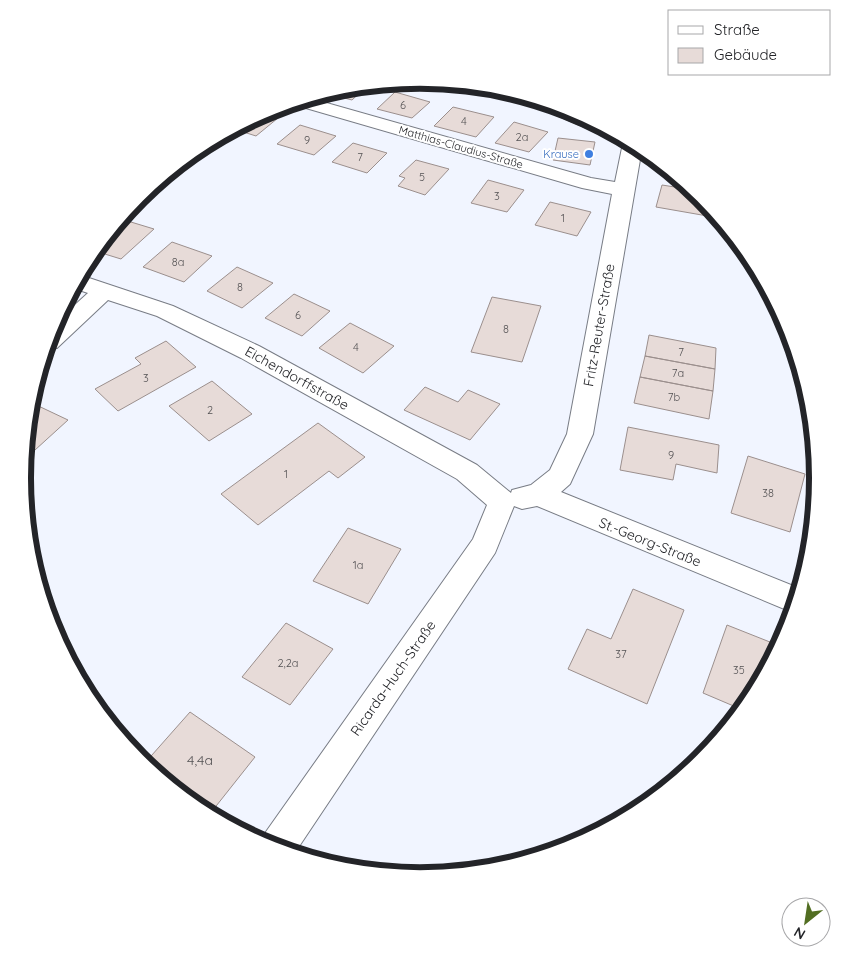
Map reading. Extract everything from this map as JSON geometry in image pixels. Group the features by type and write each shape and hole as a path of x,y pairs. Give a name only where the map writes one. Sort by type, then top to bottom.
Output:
{"street":[{"name":"Matthias-Claudius-Straße","path":"313,105 589,184 623,190"},
{"name":"Fritz-Reuter-Straße","path":"539,495 560,476 580,434 631,151"},
{"name":"Eichendorffstraße","path":"84,282 165,311 250,352 467,472 502,502"},
{"path":"61,331 106,290"},
{"path":"502,502 539,495"},
{"name":"St.-Georg-Straße","path":"539,495 791,598"},
{"name":"Ricarda-Huch-Straße","path":"281,841 485,545 502,502"}],"building":[{"path":"395,92 430,102 412,118 377,109"},
{"path":"357,95 352,100 343,98"},
{"path":"453,107 494,117 476,137 434,126"},
{"path":"551,112 592,129 590,130 550,113"},
{"path":"278,118 256,136 243,132"},
{"path":"514,122 548,132 529,152 495,143"},
{"path":"300,125 336,136 314,155 277,144"},
{"path":"558,138 595,142 590,165 553,160"},
{"path":"353,143 387,153 367,173 332,162"},
{"path":"416,160 449,169 425,195 398,186 405,178 399,176"},
{"path":"488,180 524,190 507,212 471,203"},
{"path":"662,185 679,188 708,216 656,207"},
{"path":"550,202 591,212 577,236 535,225"},
{"path":"129,221 154,229 121,259 103,254"},
{"path":"172,242 212,256 184,282 143,267"},
{"path":"237,267 273,283 242,308 207,291"},
{"path":"294,294 330,311 302,336 265,318"},
{"path":"492,297 541,306 522,362 471,352"},
{"path":"350,323 394,346 363,373 319,348"},
{"path":"649,335 716,348 715,369 645,356"},
{"path":"166,341 196,367 118,411 95,389 141,364 135,358"},
{"path":"645,356 715,369 713,391 640,377"},
{"path":"640,377 713,391 709,419 634,403"},
{"path":"212,381 252,414 209,441 169,406"},
{"path":"425,387 458,402 468,390 500,404 470,440 404,410"},
{"path":"39,406 68,420 32,453"},
{"path":"318,423 365,457 338,478 329,471 258,525 221,494"},
{"path":"628,427 719,445 717,473 676,464 673,480 620,470"},
{"path":"748,456 805,474 790,532 731,513"},
{"path":"348,528 401,549 368,604 313,581"},
{"path":"633,589 684,610 647,704 568,669 587,629 611,639"},
{"path":"286,623 333,649 290,705 242,677"},
{"path":"727,625 773,643 758,673 735,707 703,693"},
{"path":"190,712 255,757 214,808 184,787 149,758"}],"place":[{"name":"Krause","path":"589,154"}]}
